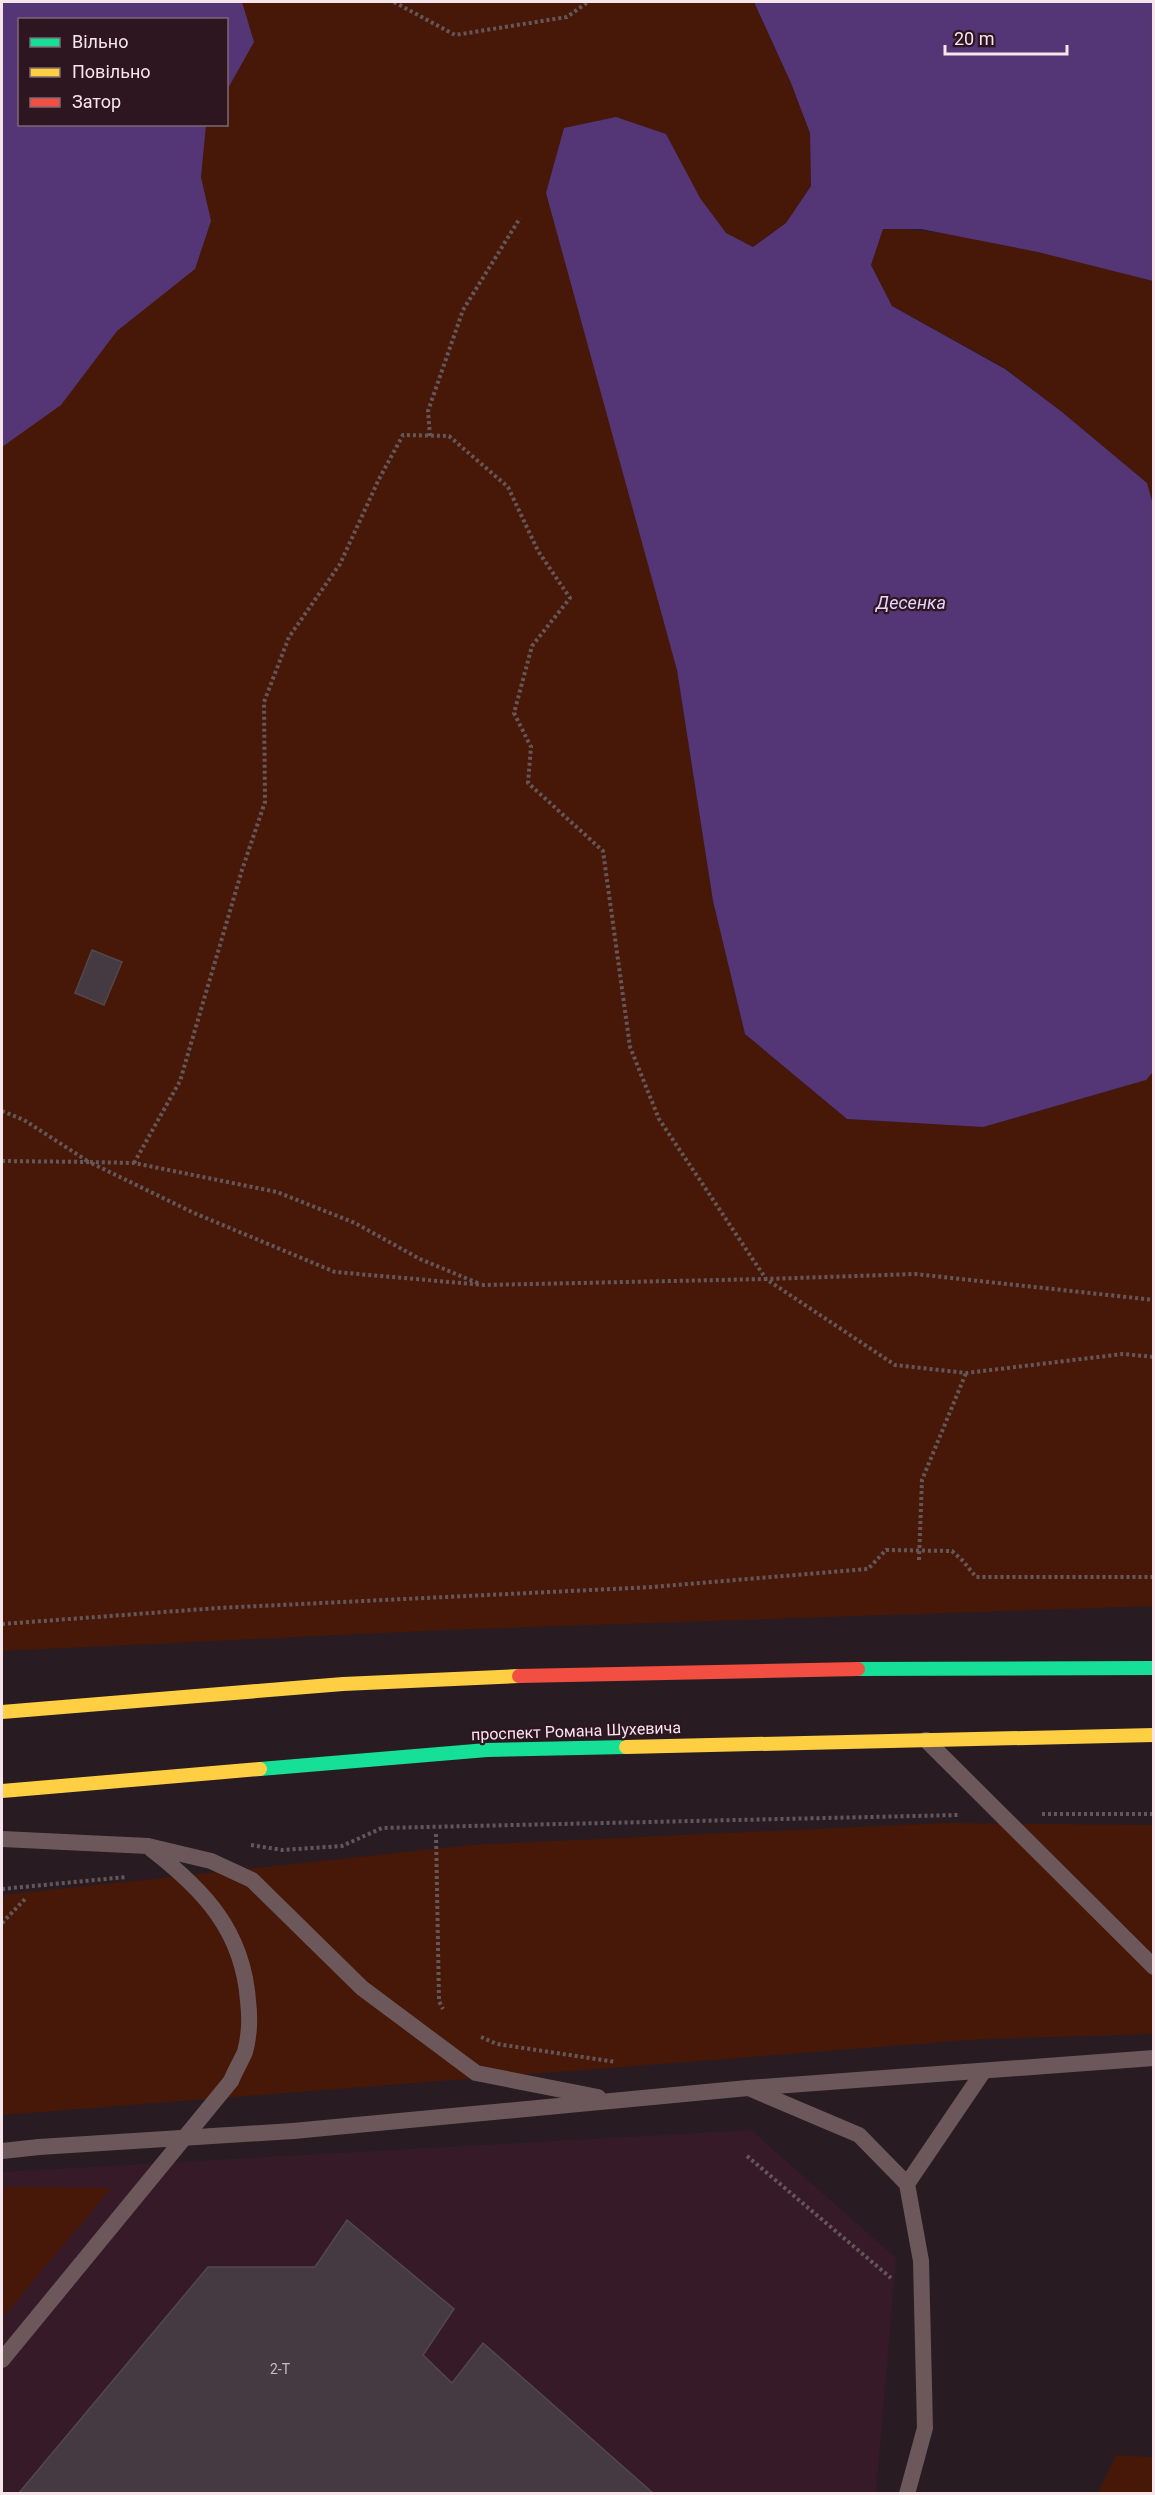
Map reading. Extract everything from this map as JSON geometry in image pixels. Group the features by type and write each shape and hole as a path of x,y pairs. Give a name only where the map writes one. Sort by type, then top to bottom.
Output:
{"main road":[{"path":"2,1712 343,1684 489,1677 927,1668 1154,1668"},
{"name":"проспект Романа Шухевича","path":"2,1791 487,1750 1154,1735"}],"lane":[{"path":"925,1739 1154,1967"},
{"path":"2,1839 148,1846 212,1861 252,1880 362,1988 476,2073 617,2101"},
{"path":"2,2360 231,2081 245,2051 249,2014 247,1978 235,1942 210,1902 148,1846"},
{"path":"2,2151 293,2131 748,2088 1154,2058"},
{"path":"907,2184 983,2072"},
{"path":"748,2088 859,2135 907,2184 921,2261 925,2428 907,2493"}],"path":[{"path":"394,2 455,34 567,17 588,2"},
{"path":"430,436 428,411 463,310 520,218"},
{"path":"134,1163 180,1081 242,870 265,802 264,702 289,637 340,564 379,479 403,435 449,436 508,487 538,550 570,598 532,646 514,713 531,747 528,783 603,851 630,1047 659,1119 766,1280 895,1365 966,1373 1124,1354 1154,1357"},
{"path":"2,1111 24,1120 89,1162 194,1213 335,1272 484,1285 766,1280 915,1274 1154,1300"},
{"path":"2,1161 134,1163 277,1192 355,1223 420,1259 484,1285"},
{"path":"919,1560 922,1480 966,1373"},
{"path":"2,1624 218,1608 653,1587 868,1569 886,1550 952,1551 976,1577 1154,1576"},
{"path":"247,1844 282,1850 342,1845 382,1828 998,1814 1154,1814"},
{"path":"436,1834 439,2001 444,2011"},
{"path":"2,1889 139,1876 171,1865"},
{"path":"2,1923 26,1898"},
{"path":"477,2035 496,2044 616,2062"},
{"path":"747,2156 896,2283"}],"shaded area":[{"path":"2,2 754,2 791,83 810,133 811,186 786,223 753,247 726,234 700,198 677,670 713,901 745,1034 847,1119 983,1127 1146,1080 1153,1072 1153,1606 445,1630 2,1651"},
{"path":"882,229 916,230 984,240 1153,281 1153,504 1147,483 1005,368 892,306 871,265"},
{"path":"944,1823 1153,1825 1153,2034 982,2039 2,2115 2,1895 471,1845"},
{"path":"751,2130 896,2258 876,2493 2,2494 2,2172"},
{"path":"2,2187 111,2188 2,2318"},
{"path":"1116,2455 1153,2457 1153,2493 1098,2493"}],"water":[{"path":"2,2 242,2 254,42 228,88 228,18 18,18 18,126 206,126 201,177 211,221 195,269 117,331 61,405 2,447"},
{"name":"Десенка","path":"754,2 1153,2 1153,281 1038,252 921,229 883,229 871,265 892,306 1005,369 1062,412 1147,483 1153,504 1153,1072 1146,1080 983,1127 847,1119 745,1034 713,901 677,670 546,193 564,128 616,117 666,134 700,198 726,233 753,247 786,223 811,186 810,133 791,83"}],"building":[{"path":"92,950 122,962 104,1005 75,993"},
{"path":"347,2220 454,2309 423,2355 452,2383 483,2343 654,2494 18,2494 208,2267 315,2267"}],"traffic: fast":[{"path":"858,1669 1154,1668"},
{"path":"260,1769 487,1750 626,1747"}],"traffic: slow":[{"path":"2,1712 343,1684 519,1676"},
{"path":"626,1747 1154,1735"},
{"path":"2,1791 260,1769"}],"traffic: jam":[{"path":"519,1676 858,1669"}]}
